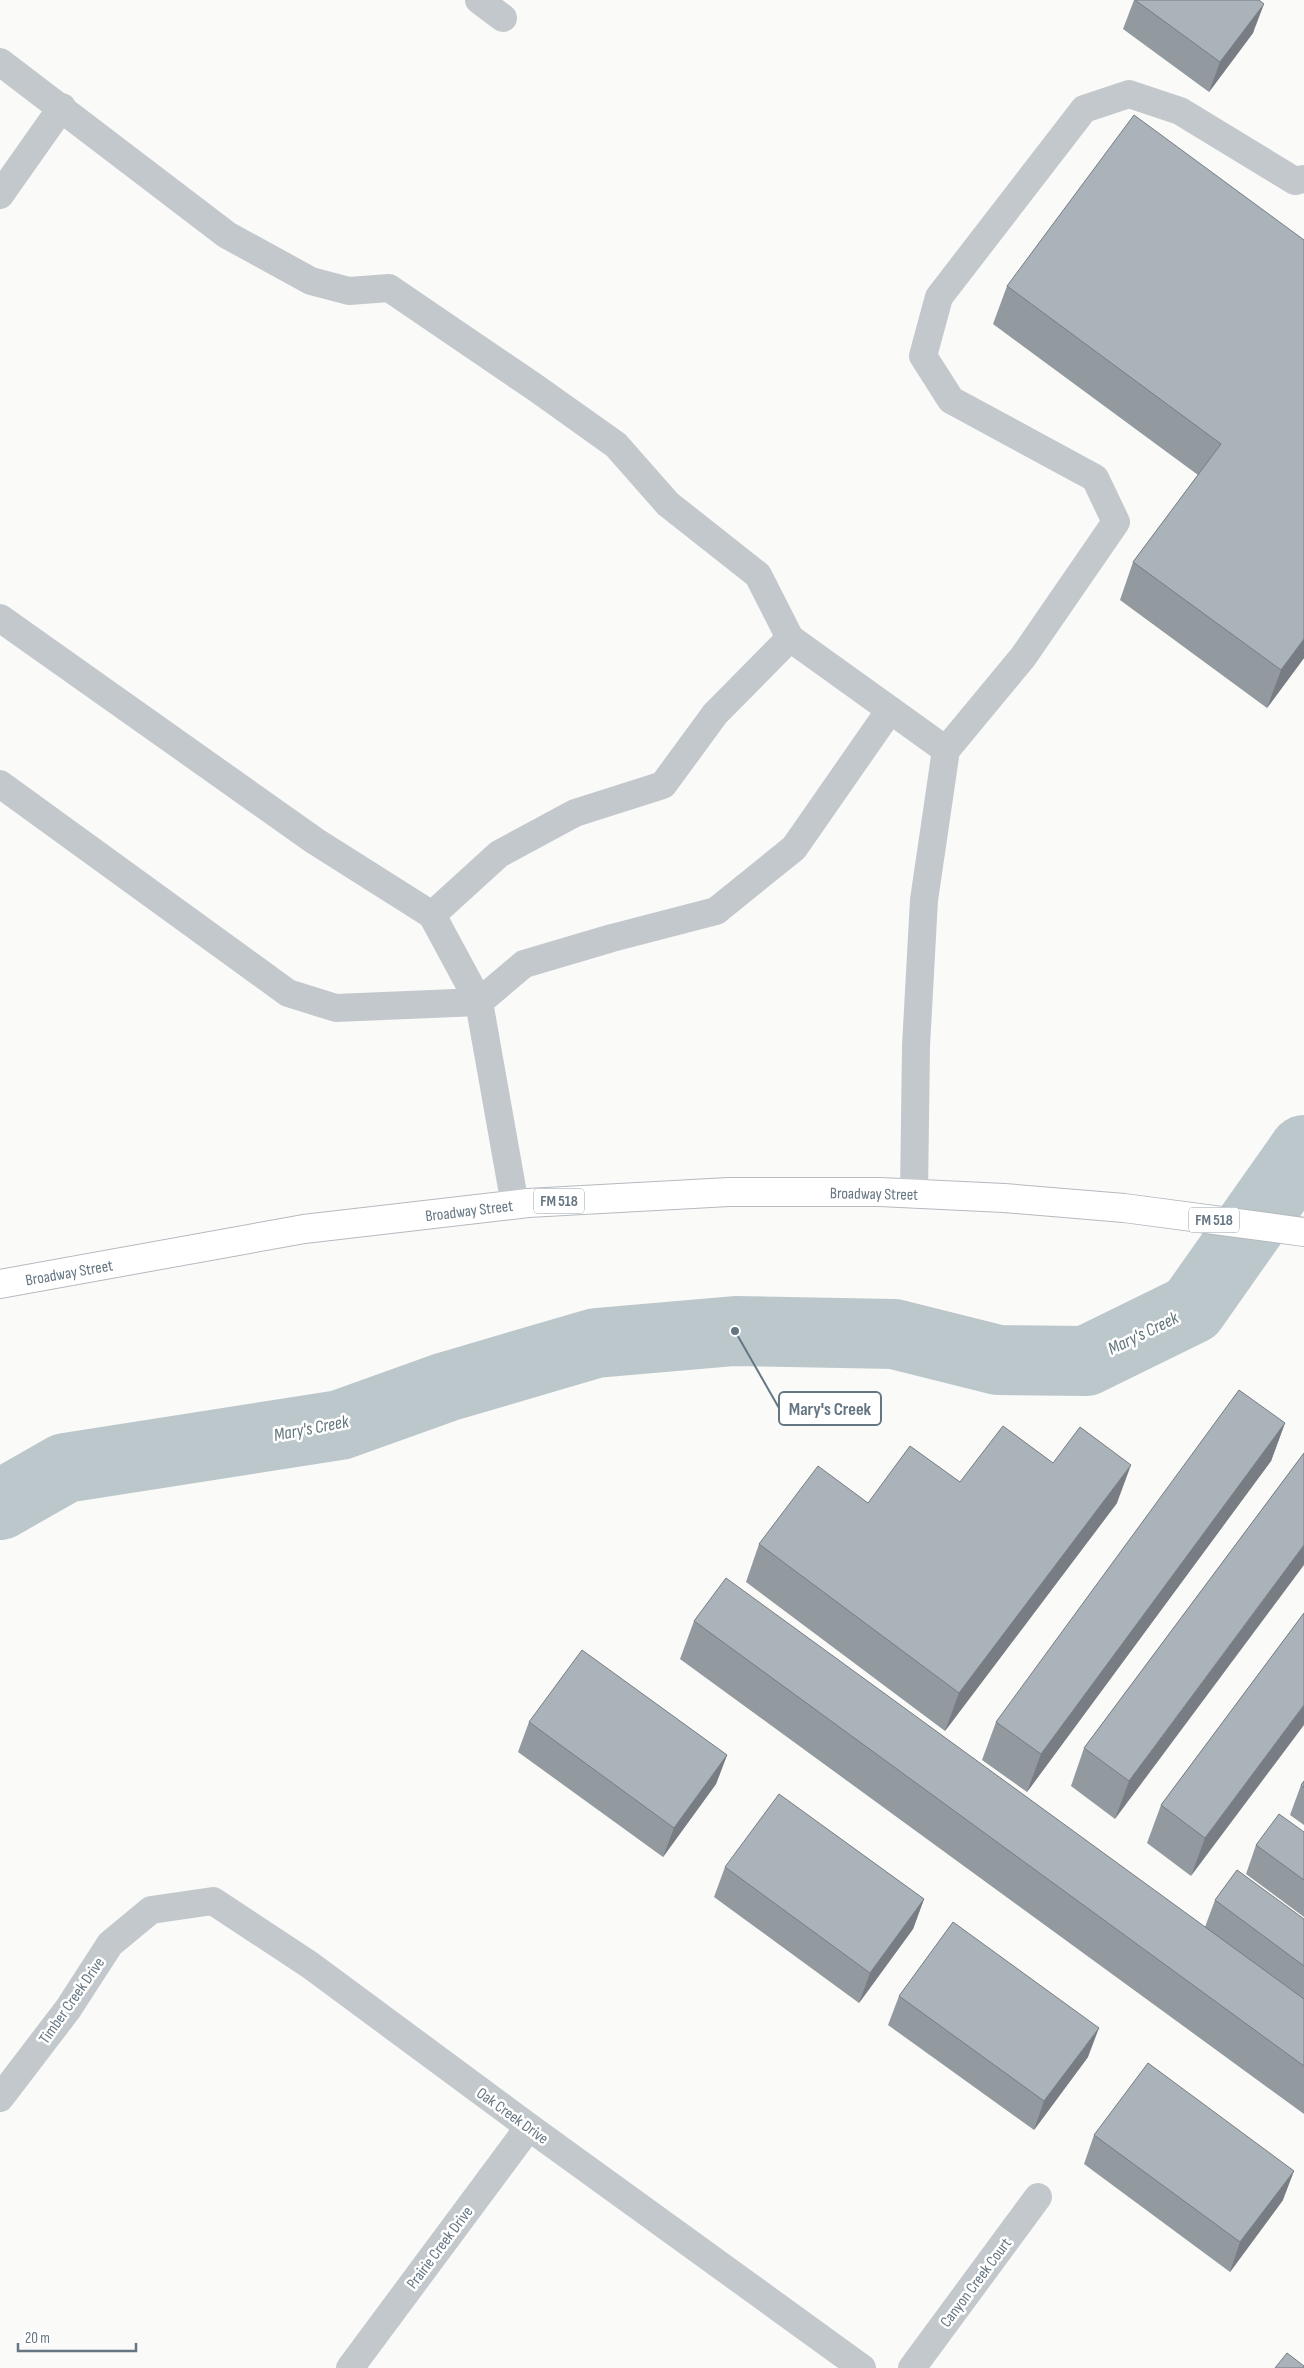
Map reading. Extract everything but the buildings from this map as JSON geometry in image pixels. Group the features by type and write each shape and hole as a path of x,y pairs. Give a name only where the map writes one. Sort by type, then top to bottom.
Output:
{"main road":[{"name":"Broadway Street","path":"0,1284 304,1229 515,1205 729,1192 914,1194 1004,1198 1124,1208 1304,1232"}],"street":[{"path":"479,0 504,18"},
{"path":"0,62 62,107 228,235 311,281 349,292 389,288 616,445 668,504 758,575 790,638 946,750"},
{"path":"914,1194 916,1046 924,900 946,750 1023,657 1116,522 1095,478 951,400 923,356 939,297 1084,109 1129,94 1180,111 1295,181 1304,179"},
{"path":"0,195 62,107"},
{"path":"0,618 315,841 432,915 479,1002 515,1205"},
{"path":"432,915 499,854 575,813 663,785 715,714 790,638"},
{"path":"0,784 288,993 336,1008 479,1002 524,964 612,938 716,911 794,848 890,710"},
{"name":"Oak Creek Drive","path":"151,1910 213,1901 310,1965 529,2127 862,2368"},
{"name":"Timber Creek Drive","path":"0,2098 68,2008 110,1944 151,1910"},
{"name":"Prairie Creek Drive","path":"350,2368 529,2127"},
{"name":"Canyon Creek Court","path":"912,2368 1038,2197"}],"waterway":[{"name":"Mary's Creek","path":"0,1505 65,1468 340,1425 446,1387 596,1343 735,1331 894,1334 998,1360 1086,1361 1192,1309 1304,1150"}],"place":[{"name":"Mary's Creek","path":"735,1331"}]}
